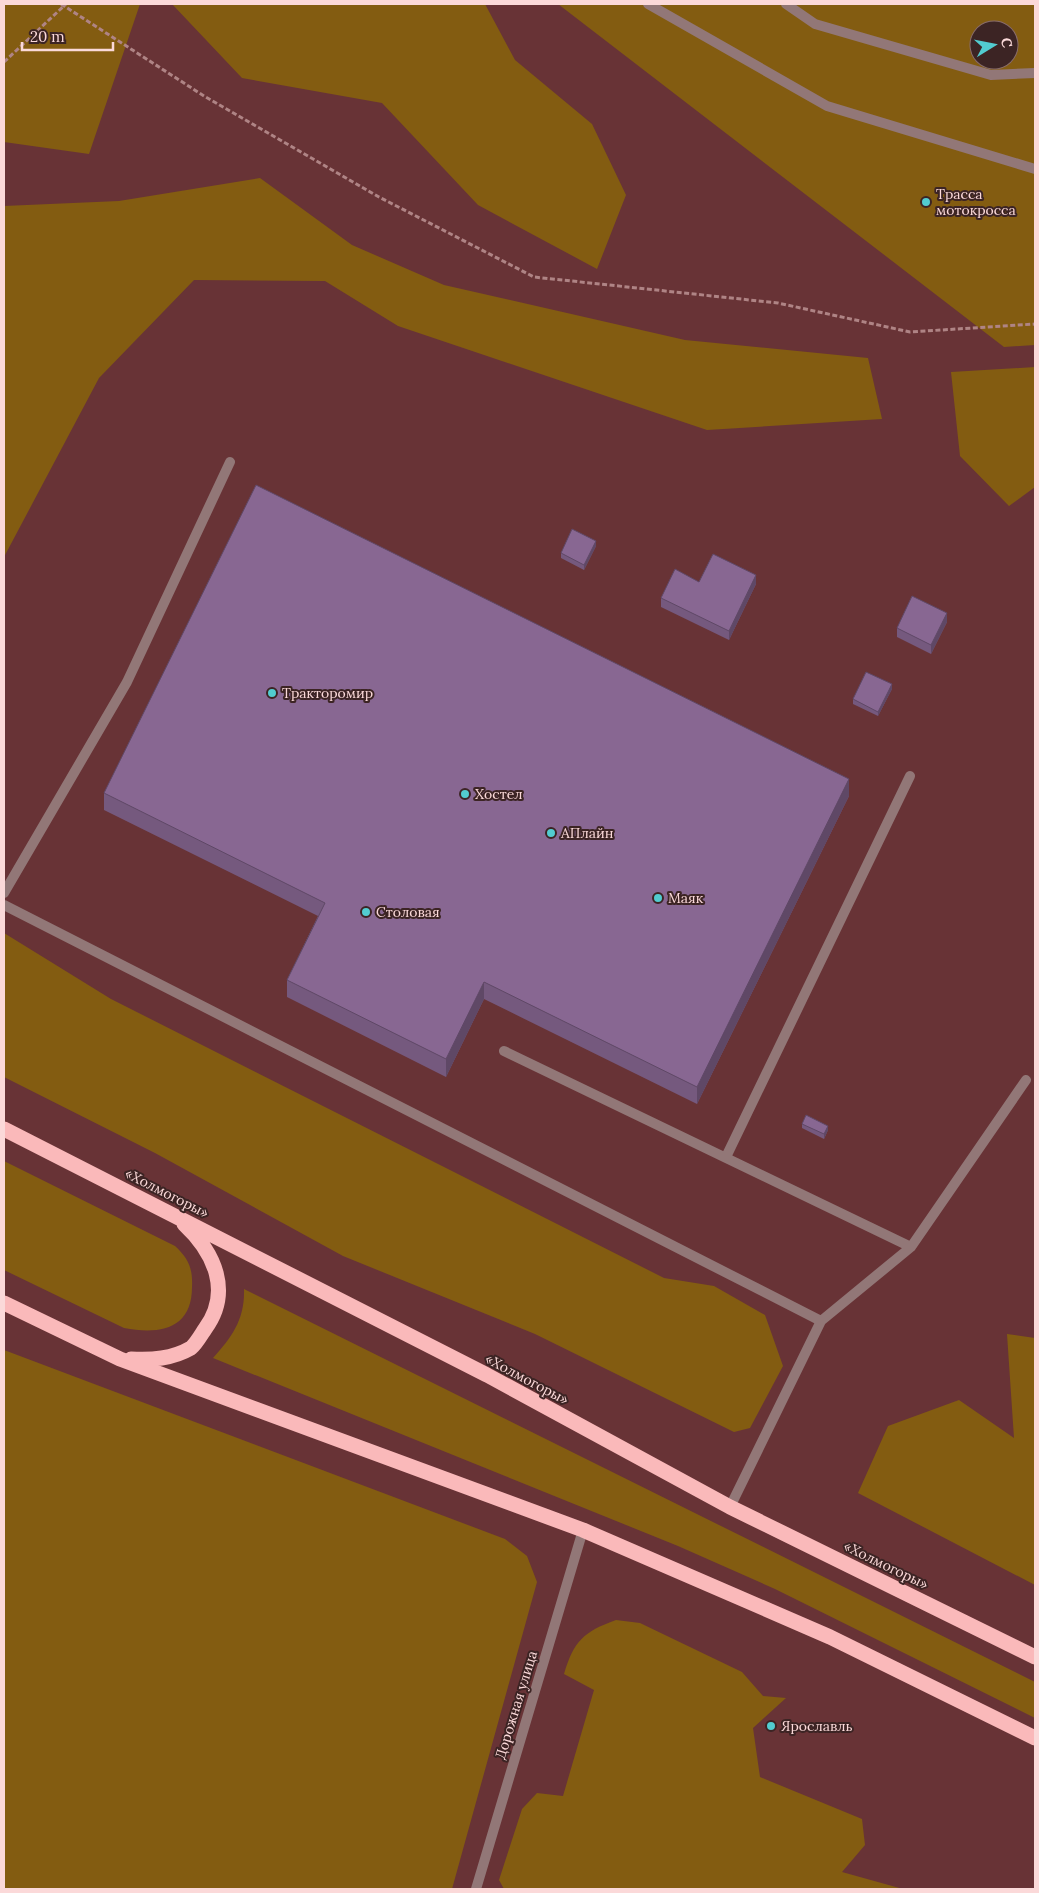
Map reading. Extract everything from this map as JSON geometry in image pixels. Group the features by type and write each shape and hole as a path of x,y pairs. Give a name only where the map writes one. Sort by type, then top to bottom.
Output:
{"highway":[{"name":"«Холмогоры»","path":"4,1129 487,1375 730,1507 1035,1656"},
{"path":"120,1359 160,1360 192,1347 212,1319 219,1291 214,1262 197,1236 174,1214"},
{"path":"4,1303 120,1359 583,1530 830,1637 1035,1738"}],"street":[{"path":"648,4 828,106 1035,169"},
{"path":"786,4 815,24 991,75 1035,73"},
{"path":"4,892 127,682 230,462"},
{"path":"726,1157 910,776"},
{"path":"4,905 821,1321"},
{"path":"504,1051 911,1247"},
{"path":"730,1507 821,1321 911,1247 1026,1080"},
{"name":"Дорожная улица","path":"476,1889 583,1530"}],"path":[{"path":"4,62 64,4 229,110 379,197 534,277 778,303 910,332 1035,324"}],"shaded area":[{"path":"4,4 140,4 89,154 4,142"},
{"path":"172,4 485,4 515,60 592,124 626,195 597,269 478,205 382,103 242,78"},
{"name":"Трасса мотокросса","path":"558,4 1035,4 1035,345 1004,347"},
{"path":"260,178 352,245 444,285 685,340 868,358 882,419 707,430 398,326 325,281 194,280 99,378 4,557 4,206 119,201"},
{"path":"1035,367 1035,487 1009,506 960,456 951,372"},
{"path":"4,933 111,999 664,1278 714,1286 765,1315 783,1366 750,1428 734,1432 535,1334 343,1256 155,1153 4,1077"},
{"path":"4,1161 175,1246 189,1264 192,1274 191,1301 180,1320 172,1326 161,1329 137,1330 124,1328 4,1270"},
{"path":"244,1289 1035,1682 1035,1718 775,1589 678,1546 213,1358 226,1343 236,1327 244,1300"},
{"path":"1007,1334 1035,1338 1035,1585 858,1493 888,1426 959,1400 1014,1438"},
{"path":"4,1350 505,1539 527,1556 537,1582 452,1889 4,1889"},
{"path":"616,1620 640,1623 742,1672 763,1696 786,1698 753,1728 760,1777 862,1819 865,1845 842,1872 903,1889 504,1889 499,1880 522,1809 537,1793 563,1796 594,1690 564,1674 572,1653 581,1639 595,1629"}],"building":[{"path":"256,485 849,779 697,1087 484,982 446,1059 287,980 325,903 104,793"},
{"path":"572,529 596,541 584,565 561,553"},
{"path":"713,554 756,575 729,631 661,598 675,569 699,582"},
{"path":"912,596 947,613 931,645 897,628"},
{"path":"866,672 892,684 878,712 853,699"},
{"path":"806,1115 828,1126 824,1134 802,1124"}],"place":[{"name":"Трасса мотокросса","path":"926,202"},
{"name":"Тракторомир","path":"272,693"},
{"name":"Хостел","path":"465,794"},
{"name":"АПлайн","path":"551,833"},
{"name":"Маяк","path":"658,898"},
{"name":"Столовая","path":"366,912"},
{"name":"Ярославль","path":"771,1726"}]}
